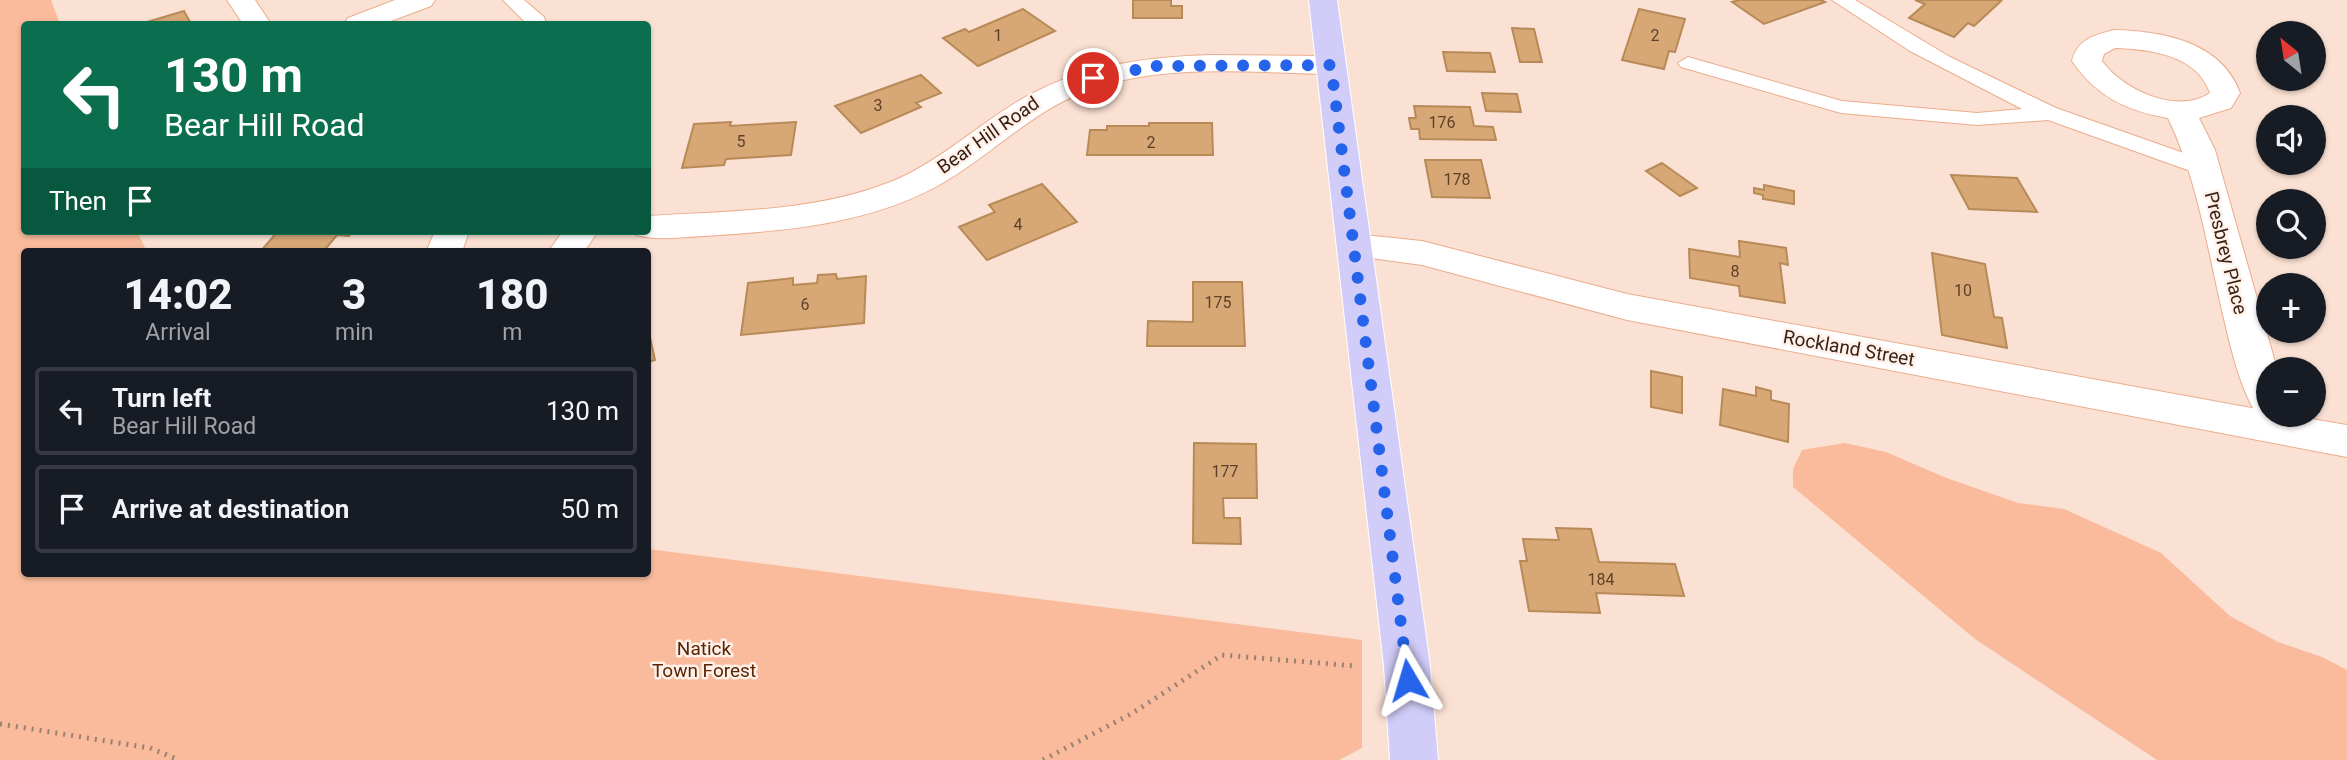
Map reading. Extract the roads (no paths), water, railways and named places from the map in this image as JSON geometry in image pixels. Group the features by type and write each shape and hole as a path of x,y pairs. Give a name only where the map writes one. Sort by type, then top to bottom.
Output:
{"main road":[{"path":"1323,0 1378,461 1406,666 1414,760"}],"street":[{"path":"241,0 255,21"},
{"path":"366,21 421,0"},
{"name":"Bear Hill Road","path":"651,226 795,217 835,211 872,201 909,187 942,169 1035,101 1060,89 1125,70 1191,64 1331,65"},
{"name":"Presbrey Place","path":"2179,110 2199,150 2256,364"},
{"name":"Rockland Street","path":"1354,246 1422,253 1626,307 2256,410"},
{"name":"Rockland Street","path":"2310,427 2347,441"}],"lane":[{"path":"513,0 536,21"},
{"path":"1842,0 1957,68 2049,113 2204,168"},
{"path":"1688,63 1790,94 1854,109 1977,119 2049,113"}],"park label":[{"name":"Natick Town Forest","path":"704,659"}]}
